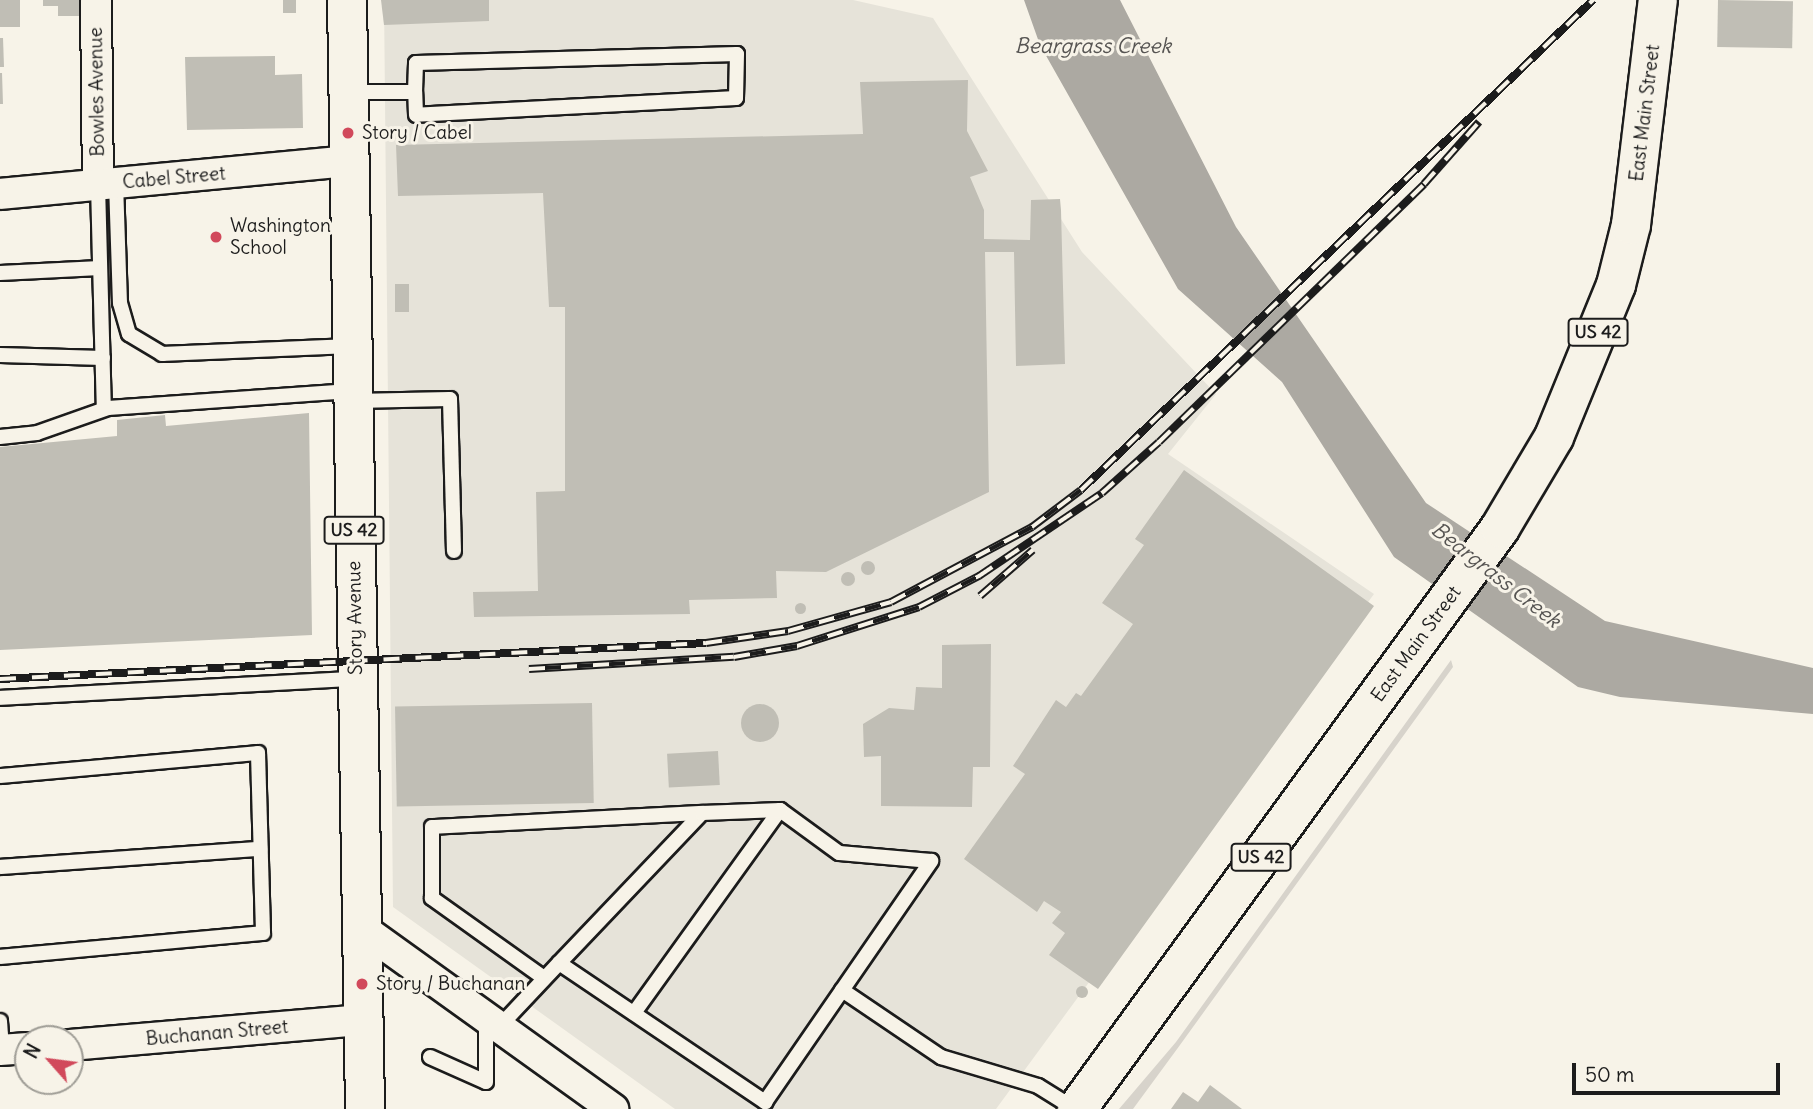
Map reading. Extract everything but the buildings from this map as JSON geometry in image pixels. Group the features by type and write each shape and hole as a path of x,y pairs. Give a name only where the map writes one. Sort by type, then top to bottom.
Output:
{"main road":[{"name":"Story Avenue","path":"347,0 365,1109"},
{"name":"East Main Street","path":"1076,1109 1500,528 1554,437 1616,285 1631,225 1658,0"}],"street":[{"name":"Bowles Avenue","path":"96,0 107,184"},
{"name":"Cabel Street","path":"0,194 348,161"},
{"path":"360,927 613,1109"},
{"name":"Buchanan Street","path":"84,1044 363,1020"}],"lane":[{"path":"737,54 736,98 416,114 415,92 416,63 737,54"},
{"path":"348,92 415,92"},
{"path":"104,409 100,268 107,184"},
{"path":"107,184 120,303 129,334 162,354 351,346"},
{"path":"0,274 100,268"},
{"path":"0,355 103,358"},
{"path":"0,437 37,433 104,409 352,396 450,399 454,551"},
{"path":"0,698 356,679"},
{"path":"0,776 258,753 263,933 0,957"},
{"path":"634,1013 780,810"},
{"path":"544,978 432,898 432,827 780,810 839,853 931,861 765,1102 559,962"},
{"path":"430,1057 486,1082 492,1022 544,978 702,813"},
{"path":"0,867 260,849"},
{"path":"842,990 941,1057 1038,1086 1076,1109"},
{"path":"0,1021 10,1050"}],"shaded area":[{"path":"384,0 853,0 933,18 1082,252 1216,394 1168,454 1374,594 996,1109 675,1109 393,907"},
{"path":"1451,660 1453,667 1133,1109 1119,1109 1176,1042"}],"water":[{"name":"Beargrass Creek","path":"1024,0 1120,0 1236,227 1426,503 1605,621 1813,668 1813,714 1620,697 1578,687 1394,557 1282,382 1178,289 1040,45"}],"railway":[{"path":"0,679 706,643 788,631 891,602 1032,527 1081,490 1593,0"},
{"path":"529,669 734,657 797,646 919,607 979,576 1102,493 1159,442 1424,184 1479,122"},
{"path":"980,596 1033,550"}],"place":[{"name":"Story / Cabel","path":"348,133"},
{"name":"Washington School","path":"216,237"},
{"name":"Story / Buchanan","path":"362,984"}]}
